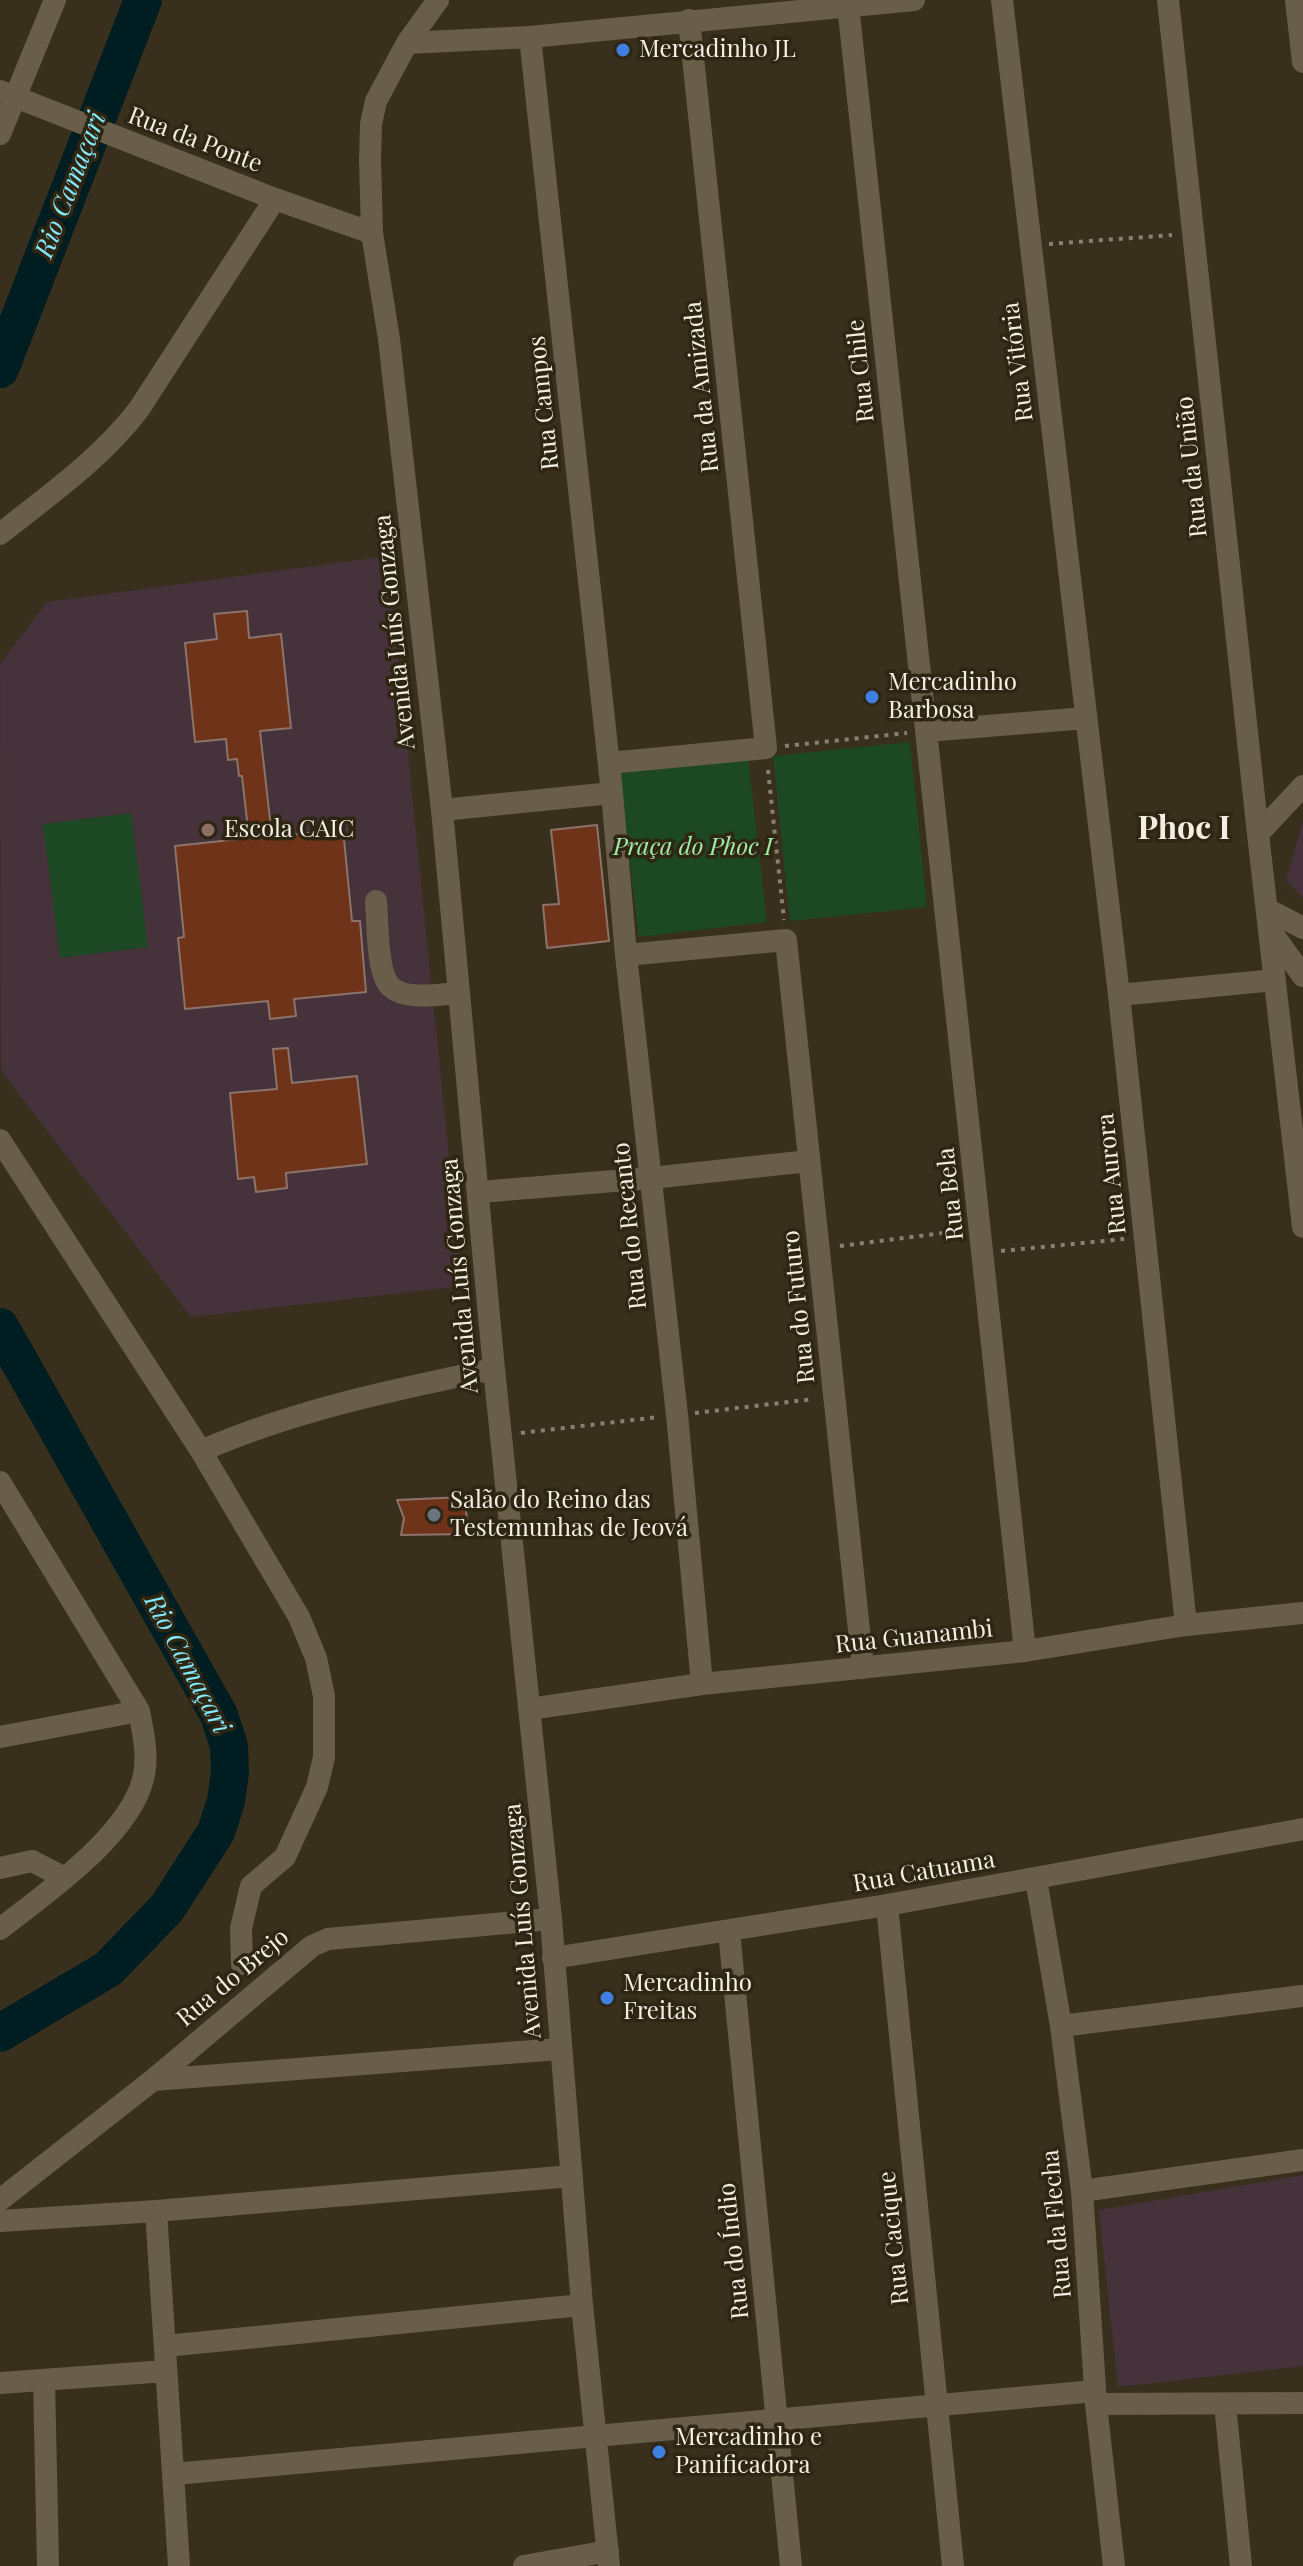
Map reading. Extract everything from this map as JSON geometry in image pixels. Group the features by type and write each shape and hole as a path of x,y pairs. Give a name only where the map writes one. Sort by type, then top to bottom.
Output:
{"street":[{"path":"0,134 7,94 55,0"},
{"name":"Avenida Luís Gonzaga","path":"438,0 407,43 376,101 371,124 372,233 389,339 442,810 494,1369 551,1919 582,2305 609,2559"},
{"path":"407,43 530,37 914,0"},
{"name":"Rua Vitória","path":"1002,0 1086,718"},
{"name":"Rua da União","path":"1168,0 1303,1227"},
{"path":"1296,0 1303,62"},
{"name":"Rua Chile","path":"848,5 926,731"},
{"name":"Rua da Amizada","path":"689,20 766,748"},
{"name":"Rua Campos","path":"530,37 609,763"},
{"name":"Rua da Ponte","path":"7,94 275,199 372,233"},
{"path":"0,534 100,454 122,431 275,199"},
{"path":"926,731 1086,718"},
{"name":"Rua Aurora","path":"1086,718 1119,995 1186,1625"},
{"name":"Rua Bela","path":"926,731 1025,1651"},
{"path":"609,763 766,748"},
{"name":"Rua do Recanto","path":"609,763 626,955 679,1431 702,1684"},
{"path":"1258,834 1303,786"},
{"path":"442,810 612,793"},
{"path":"376,901 382,972 391,987 406,993 459,993"},
{"path":"1268,919 1303,928"},
{"path":"1268,919 1303,976"},
{"path":"626,955 786,940"},
{"name":"Rua do Futuro","path":"786,940 863,1668"},
{"path":"1119,995 1275,980"},
{"path":"0,1140 201,1451 299,1617 316,1658 324,1696 324,1757 317,1787 285,1857 251,1886 241,1928 242,1964"},
{"path":"479,1192 809,1161"},
{"path":"201,1451 298,1414 359,1397 494,1369"},
{"path":"0,1482 139,1711 146,1745 144,1776 136,1801 122,1822 65,1878 0,1929"},
{"name":"Rua Guanambi","path":"529,1709 702,1684 1025,1651 1186,1625 1303,1613"},
{"path":"0,1737 139,1711"},
{"name":"Rua Catuama","path":"553,1958 887,1905 1303,1829"},
{"path":"0,1868 32,1861 65,1878"},
{"name":"Rua da Flecha","path":"1036,1879 1061,2026 1082,2191 1096,2398 1114,2566"},
{"name":"Rua Cacique","path":"887,1905 953,2566"},
{"name":"Rua do Brejo","path":"0,2200 153,2080 300,1954 328,1939 551,1919"},
{"name":"Rua do Índio","path":"729,1931 791,2566"},
{"path":"1061,2026 1303,1996"},
{"path":"153,2080 560,2049"},
{"path":"1082,2191 1303,2160"},
{"path":"0,2221 572,2176"},
{"path":"156,2211 179,2566"},
{"path":"165,2346 582,2305"},
{"path":"0,2383 166,2371"},
{"path":"44,2380 48,2566"},
{"path":"174,2474 937,2406 1096,2398 1225,2404 1303,2403"},
{"path":"1225,2404 1241,2566"},
{"path":"524,2566 609,2559"}],"path":[{"path":"1031,246 1193,233"},
{"path":"786,940 766,748 926,731"},
{"path":"818,1248 981,1228"},
{"path":"983,1253 1144,1237"}],"shaded area":[{"name":"Escola CAIC","path":"388,556 462,1286 191,1317 1,1071 0,664 47,602"},
{"path":"1303,821 1303,898 1286,880"},
{"path":"1303,2175 1303,2366 1118,2387 1099,2210"}],"green space":[{"path":"910,742 927,907 790,921 773,756"},
{"name":"Praça do Phoc I","path":"748,758 767,922 639,937 619,773"},
{"path":"131,813 148,947 60,958 43,824"}],"building":[{"path":"247,611 249,638 281,634 291,728 260,731 272,837 343,829 352,921 360,921 366,992 294,999 296,1016 270,1019 268,1001 185,1009 178,938 184,937 175,846 249,838 242,776 239,776 237,759 228,760 226,739 195,742 185,643 217,639 214,614"},
{"path":"597,825 609,941 547,948 543,905 559,904 551,830"},
{"path":"288,1048 292,1083 357,1076 367,1164 286,1173 287,1188 256,1192 254,1177 238,1179 230,1093 277,1089 273,1049"},
{"name":"Salão do Reino das Testemunhas de Jeová","path":"464,1497 469,1534 401,1535 404,1518 397,1500"}],"waterway":[{"name":"Rio Camaçari","path":"0,369 143,0"},
{"name":"Rio Camaçari","path":"0,1327 219,1715 229,1746 230,1773 226,1801 216,1832 167,1908 108,1969 0,2033"}],"place":[{"name":"Mercadinho JL","path":"623,50"},
{"name":"Mercadinho Barbosa","path":"872,697"},
{"name":"Escola CAIC","path":"208,830"},
{"name":"Salão do Reino das Testemunhas de Jeová","path":"434,1515"},
{"name":"Mercadinho Freitas","path":"607,1998"},
{"name":"Mercadinho e Panificadora","path":"659,2452"}],"district":[{"name":"Phoc I","path":"1184,829"}]}
